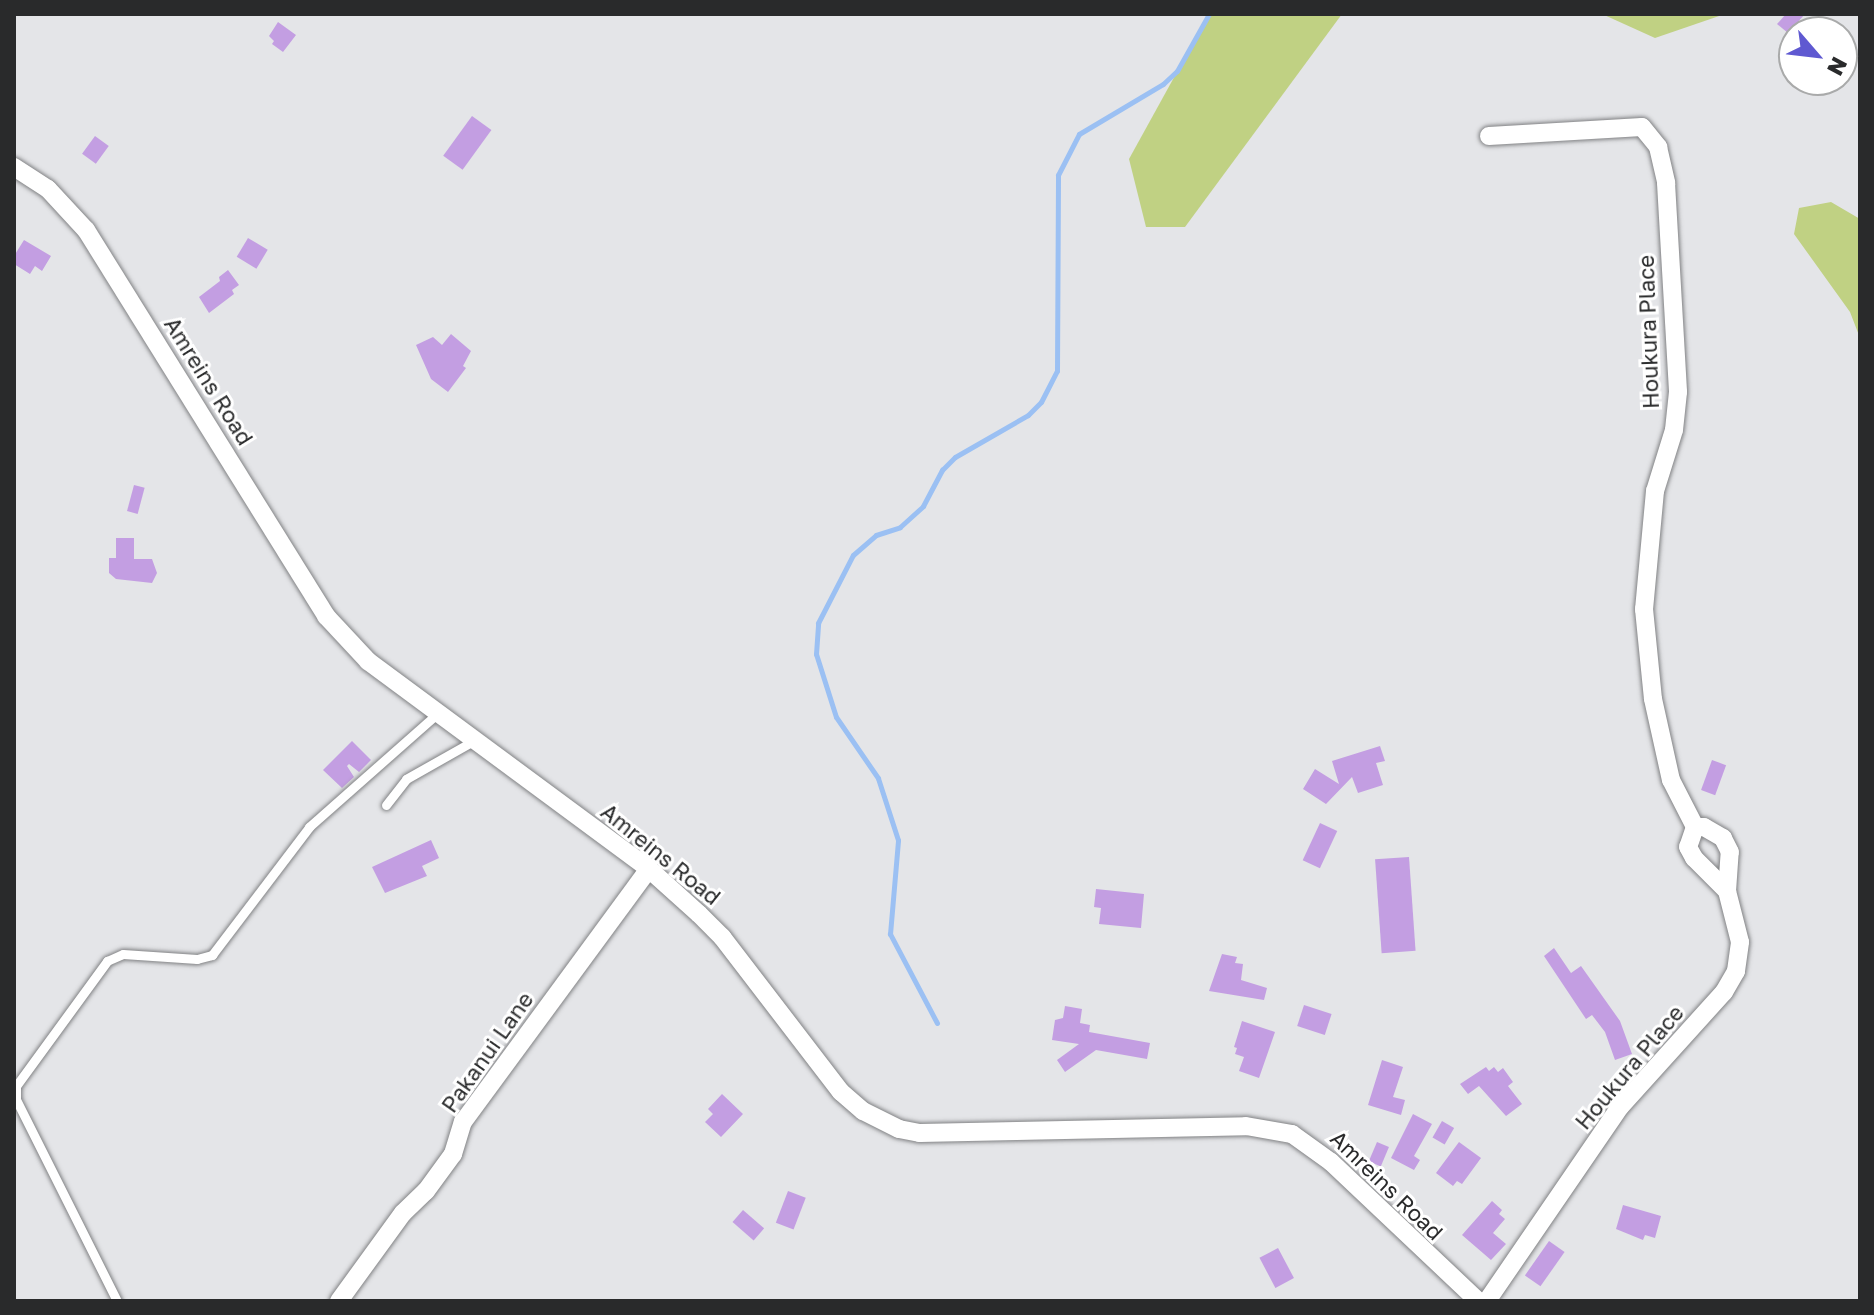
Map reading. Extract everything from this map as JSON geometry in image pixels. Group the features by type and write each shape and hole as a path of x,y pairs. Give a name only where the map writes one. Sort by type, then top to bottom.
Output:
{"street":[{"name":"Houkura Place","path":"1489,136 1642,127 1658,147 1666,183 1678,392 1674,430 1655,491 1644,609 1653,699 1671,780 1695,827 1688,847 1694,858 1727,891"},
{"name":"Amreins Road","path":"14,167 48,189 86,230 326,616 368,661 649,869 722,937 841,1092 882,1122 920,1133 1246,1126 1281,1130 1313,1146 1478,1301"},
{"name":"Houkura Place","path":"1487,1301 1620,1107 1724,992 1736,971 1740,942 1727,891 1730,852 1723,838 1704,827 1695,827"},
{"name":"Pakanui Lane","path":"339,1301 403,1213 426,1191 453,1154 463,1122 649,869"}],"lane":[{"path":"117,1301 16,1099 16,1086 107,961 123,954 197,959 212,955 309,827 438,713"},
{"path":"386,805 406,779 475,740"}],"green space":[{"path":"1209,14 1342,14 1185,227 1146,227 1129,159"},
{"path":"1602,14 1725,14 1655,38"},
{"path":"1831,202 1860,219 1860,338 1850,312 1794,234 1799,208"}],"building":[{"path":"278,22 296,35 283,52 272,44 274,41 269,36"},
{"path":"472,116 491,130 463,170 443,156"},
{"path":"95,136 109,146 96,164 82,154"},
{"path":"248,238 268,250 256,269 237,257"},
{"path":"24,240 51,256 42,271 35,266 30,274 14,264 14,256"},
{"path":"228,270 239,285 232,290 234,294 209,313 199,297 220,281 219,277"},
{"path":"451,334 471,351 463,366 466,368 448,392 431,379 416,345 433,337 442,345"},
{"path":"134,485 145,488 138,514 127,511"},
{"path":"116,538 134,538 134,559 152,559 157,573 152,583 116,579 109,573 109,558 116,558"},
{"path":"352,741 371,760 359,772 349,764 347,766 354,777 342,788 323,770"},
{"path":"1380,746 1385,761 1376,763 1383,785 1358,793 1352,777 1326,804 1303,789 1315,769 1339,784 1332,761"},
{"path":"1712,760 1726,765 1715,795 1701,790"},
{"path":"1320,823 1337,831 1320,868 1303,860"},
{"path":"431,840 439,858 422,866 427,876 385,893 372,867"},
{"path":"1409,857 1416,951 1382,953 1375,859"},
{"path":"1096,889 1144,894 1141,928 1099,924 1101,908 1094,907"},
{"path":"1554,948 1571,973 1581,966 1620,1021 1632,1054 1615,1060 1605,1032 1592,1015 1586,1019 1544,956"},
{"path":"1222,954 1237,957 1235,963 1243,964 1241,980 1267,988 1264,1000 1209,991"},
{"path":"1304,1005 1332,1014 1325,1035 1297,1026"},
{"path":"1065,1006 1082,1009 1080,1023 1090,1025 1089,1032 1150,1043 1147,1059 1096,1050 1065,1072 1057,1060 1079,1044 1052,1040 1055,1020 1063,1018"},
{"path":"1242,1021 1275,1032 1259,1078 1239,1071 1244,1057 1235,1054 1237,1048 1234,1047"},
{"path":"1382,1060 1403,1067 1393,1097 1405,1100 1401,1115 1368,1105"},
{"path":"1486,1067 1489,1071 1494,1067 1498,1072 1503,1068 1513,1082 1508,1086 1522,1104 1506,1116 1479,1086 1468,1094 1460,1084"},
{"path":"722,1094 743,1114 721,1137 705,1122 713,1114 708,1109"},
{"path":"1413,1114 1432,1124 1414,1156 1420,1160 1414,1170 1391,1158"},
{"path":"1442,1121 1454,1128 1445,1144 1432,1137"},
{"path":"1377,1142 1389,1147 1381,1166 1369,1161"},
{"path":"1459,1142 1481,1158 1462,1184 1457,1181 1453,1186 1436,1173"},
{"path":"788,1191 806,1198 794,1230 776,1223"},
{"path":"1492,1201 1502,1210 1499,1214 1505,1219 1493,1233 1506,1244 1491,1260 1462,1235"},
{"path":"1623,1205 1661,1216 1655,1238 1645,1235 1643,1240 1616,1229"},
{"path":"743,1210 764,1228 754,1240 733,1222"},
{"path":"1549,1241 1565,1252 1540,1286 1525,1275"},
{"path":"1278,1248 1294,1278 1275,1288 1259,1258"}],"waterway":[{"path":"937,1023 890,934 898,840 878,778 836,717 816,654 818,623 853,555 876,535 900,527 923,506 942,470 955,457 1028,415 1041,402 1057,371 1058,175 1079,134 1163,84 1177,71 1209,14"}]}
